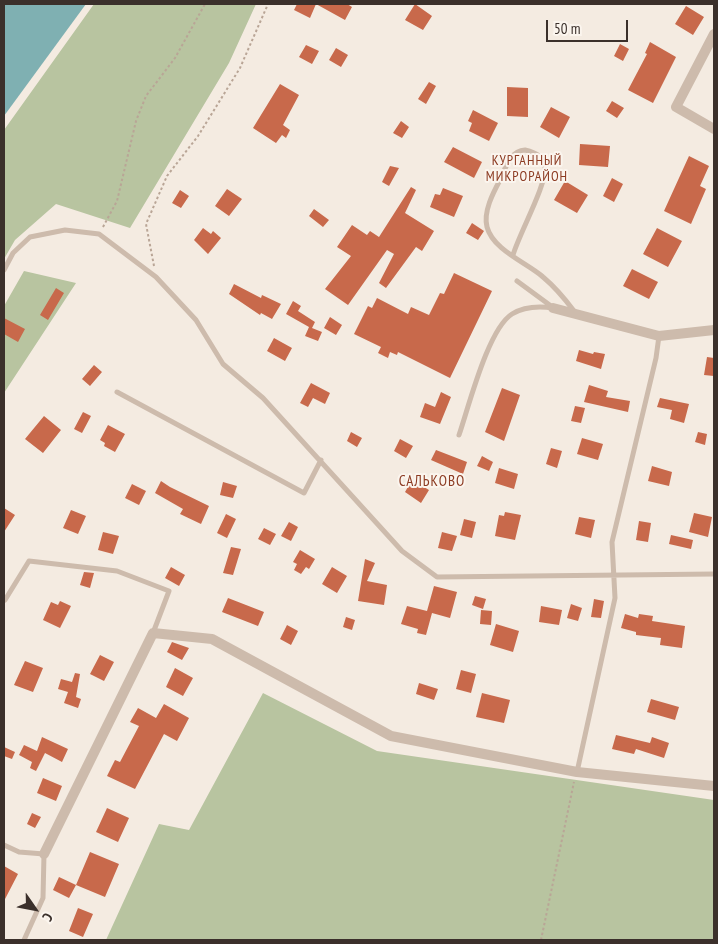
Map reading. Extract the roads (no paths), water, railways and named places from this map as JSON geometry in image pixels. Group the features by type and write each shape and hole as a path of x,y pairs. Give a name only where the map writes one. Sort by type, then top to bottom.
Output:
{"street":[{"path":"714,34 676,107 714,128"},
{"path":"553,308 659,336 714,330"},
{"path":"44,854 153,633 212,639 391,736 577,772 714,786"}],"lane":[{"path":"513,255 544,176 544,162 536,154 525,150 516,152 509,160 491,199 486,219 487,227 491,236 513,255 548,281 577,315"},
{"path":"4,270 13,253 30,237 65,230 99,234 156,277 196,320 223,364 263,398 402,551 437,577 714,574"},
{"path":"517,281 553,308"},
{"path":"459,435 496,332 510,315 520,310 540,306 553,308"},
{"path":"577,772 615,598 612,576 612,542 656,358 659,336"},
{"path":"117,392 304,493 321,460"},
{"path":"5,600 29,561 117,571 169,591 153,633"},
{"path":"4,845 18,852 44,854 43,898 24,940"}],"water":[{"path":"4,4 86,4 4,116"}],"district":[{"name":"КУРГАННЫЙ МИКРОРАЙОН","path":"527,170"},
{"name":"САЛЬКОВО","path":"432,482"}]}
